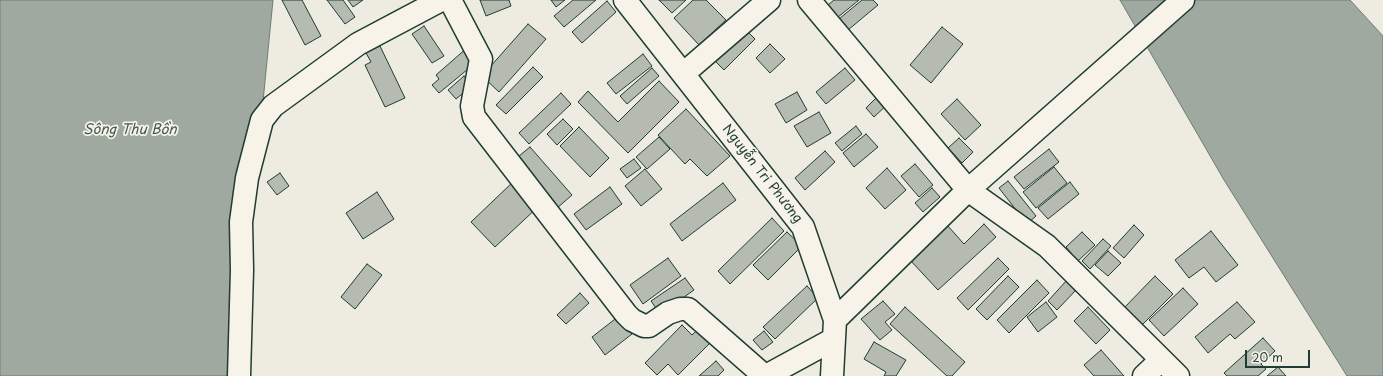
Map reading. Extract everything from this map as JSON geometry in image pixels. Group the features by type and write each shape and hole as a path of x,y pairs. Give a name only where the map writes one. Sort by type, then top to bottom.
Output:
{"street":[{"path":"238,376 242,270 241,222 247,178 262,120 273,106 358,44 442,0"},
{"path":"450,0 481,59 472,106 474,117 626,314 632,320 644,326 649,326 668,313 680,309 688,309 761,373 768,375 834,329 968,190 1183,0"},
{"name":"Nguyễn Tri Phương","path":"625,0 803,227 834,329 832,376"},
{"path":"683,74 769,0"},
{"path":"809,0 968,190 1047,246 1178,376"},
{"path":"1144,376 1161,360"}],"water":[{"name":"Sông Thu Bồn","path":"0,0 273,0 236,376 0,376"},
{"path":"1120,0 1350,0 1383,36 1383,376 1347,376 1224,180"}],"building":[{"path":"282,0 302,0 321,36 305,45"},
{"path":"327,0 343,0 355,17 345,24"},
{"path":"348,0 363,0 353,7"},
{"path":"480,0 509,0 511,6 486,16"},
{"path":"551,0 565,0 556,7"},
{"path":"573,0 596,0 564,27 554,16"},
{"path":"659,0 686,0 672,13"},
{"path":"693,0 706,0 726,20 699,45 674,18"},
{"path":"834,0 859,0 832,22 822,10"},
{"path":"862,0 873,0 878,5 848,30 839,19"},
{"path":"607,1 616,12 582,43 572,32"},
{"path":"528,24 546,39 499,92 482,76"},
{"path":"424,26 444,56 432,63 412,34"},
{"path":"942,27 963,44 931,83 910,65"},
{"path":"744,28 755,39 724,70 714,60"},
{"path":"770,44 785,59 770,73 756,58"},
{"path":"380,46 405,98 385,107 365,65 371,62 366,53"},
{"path":"468,47 479,60 439,93 432,85 439,79 436,75"},
{"path":"643,54 652,66 616,94 607,83"},
{"path":"533,67 543,77 506,114 496,105"},
{"path":"652,68 659,76 627,104 620,96"},
{"path":"845,68 855,80 826,104 816,92"},
{"path":"464,76 472,86 456,99 448,90"},
{"path":"659,81 679,102 628,153 578,102 588,91 618,122"},
{"path":"797,92 807,110 786,123 775,104"},
{"path":"561,93 571,104 529,144 519,133"},
{"path":"881,93 890,102 874,117 866,108"},
{"path":"957,99 981,125 965,140 941,114"},
{"path":"686,109 730,156 707,176 690,159 685,164 658,135"},
{"path":"819,112 831,133 807,147 794,126"},
{"path":"563,119 573,129 557,145 547,134"},
{"path":"856,126 862,134 842,151 835,143"},
{"path":"579,127 609,158 590,177 560,146"},
{"path":"866,134 878,147 854,167 843,153"},
{"path":"659,137 670,149 647,169 636,157"},
{"path":"959,138 973,152 962,163 948,148"},
{"path":"530,147 572,195 556,209 513,161"},
{"path":"1049,149 1059,162 1024,189 1014,177"},
{"path":"825,151 835,162 805,190 795,178"},
{"path":"634,159 641,168 627,178 620,169"},
{"path":"915,164 933,185 919,197 901,176"},
{"path":"1054,167 1067,183 1036,208 1023,192"},
{"path":"887,168 906,190 885,209 866,188"},
{"path":"645,169 662,189 641,206 625,186"},
{"path":"280,173 289,186 277,195 267,182"},
{"path":"515,180 539,206 495,247 471,222"},
{"path":"1008,181 1036,216 1027,224 999,188"},
{"path":"1070,182 1079,194 1048,219 1038,208"},
{"path":"723,183 736,200 682,241 670,224"},
{"path":"610,187 622,204 586,230 574,214"},
{"path":"932,188 940,197 923,212 915,203"},
{"path":"377,192 394,219 363,239 346,213"},
{"path":"772,218 784,231 730,284 718,271"},
{"path":"984,224 996,237 938,290 910,260 947,225 964,244"},
{"path":"1134,225 1144,235 1124,258 1113,248"},
{"path":"1211,231 1238,265 1216,282 1204,267 1189,278 1175,260"},
{"path":"787,232 802,246 768,280 753,265"},
{"path":"1082,232 1095,245 1078,261 1066,247"},
{"path":"1103,239 1111,246 1090,269 1082,261"},
{"path":"1108,251 1121,263 1108,276 1095,265"},
{"path":"668,258 681,276 643,304 630,285"},
{"path":"998,258 1009,269 968,310 957,298"},
{"path":"367,264 382,275 355,309 341,297"},
{"path":"1008,276 1019,287 987,320 976,309"},
{"path":"1155,276 1173,294 1141,326 1123,309"},
{"path":"685,278 694,290 660,314 651,301"},
{"path":"1037,280 1049,293 1009,333 997,320"},
{"path":"1067,280 1077,289 1057,310 1048,301"},
{"path":"807,286 818,298 775,339 763,327"},
{"path":"1183,288 1198,304 1164,336 1149,320"},
{"path":"580,293 589,303 566,324 557,315"},
{"path":"883,301 895,314 885,322 892,330 880,340 861,319"},
{"path":"1046,302 1057,317 1038,332 1027,317"},
{"path":"1237,302 1255,322 1235,339 1230,334 1208,353 1195,337"},
{"path":"905,307 965,362 952,376 947,376 890,324"},
{"path":"1088,307 1110,330 1096,344 1074,321"},
{"path":"619,316 632,334 605,355 592,337"},
{"path":"682,325 692,335 698,329 711,342 678,375 668,364 657,375 645,363"},
{"path":"764,331 773,342 762,350 753,340"},
{"path":"1263,338 1275,351 1261,364 1266,369 1258,376 1227,376 1224,373"},
{"path":"874,342 906,360 896,376 884,376 886,372 864,359"},
{"path":"1101,350 1124,376 1094,376 1084,365"},
{"path":"716,361 724,370 718,376 699,376"},
{"path":"1278,367 1286,376 1267,376"}]}
